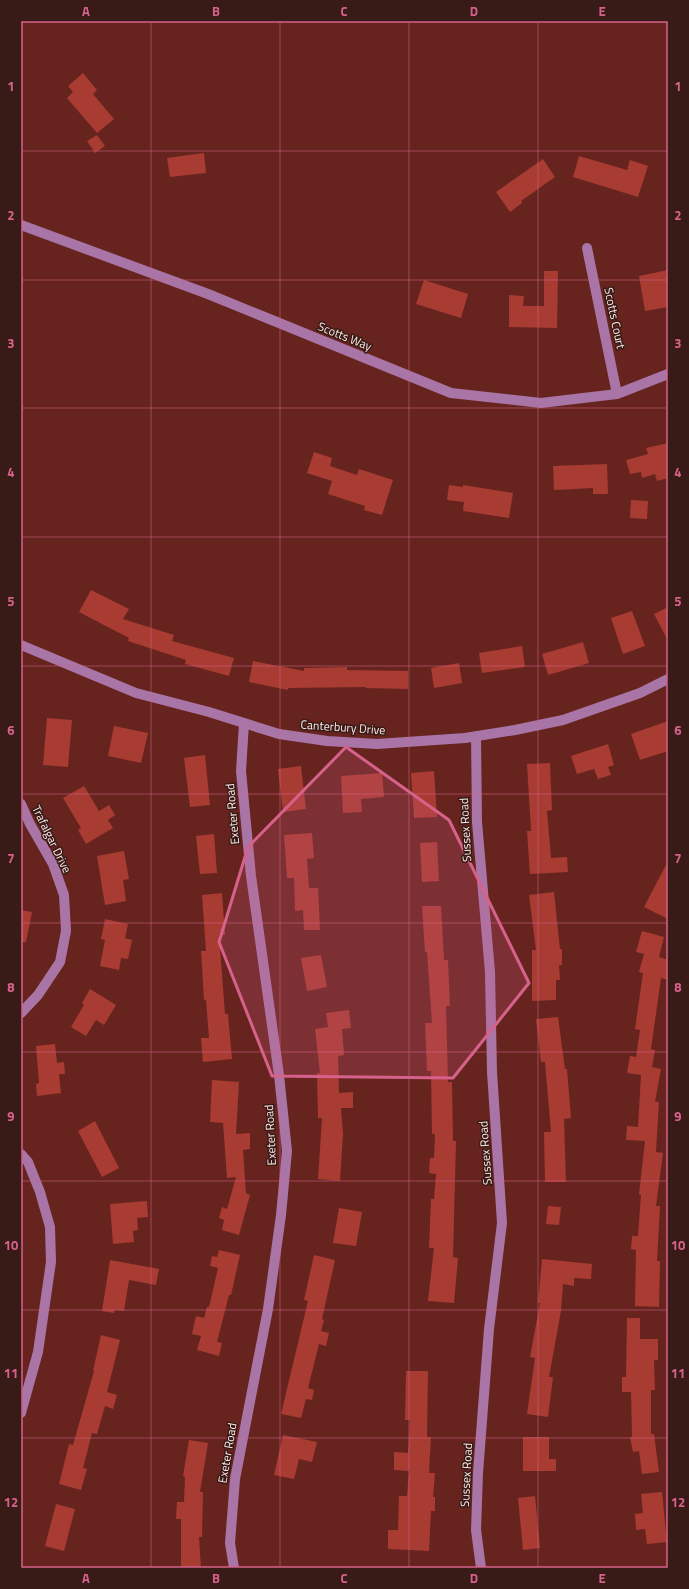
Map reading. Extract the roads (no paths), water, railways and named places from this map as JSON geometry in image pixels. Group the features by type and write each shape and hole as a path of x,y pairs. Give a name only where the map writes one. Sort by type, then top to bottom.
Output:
{"street":[{"name":"Scotts Way","path":"21,225 208,294 450,393 541,403 617,394 668,374"},
{"name":"Scotts Court","path":"587,248 617,394"},
{"name":"Canterbury Drive","path":"22,649 136,693 209,712 279,734 327,741 370,744 476,736 563,720 640,693 668,678"},
{"name":"Exeter Road","path":"234,1568 230,1543 235,1479 268,1309 281,1215 287,1152 279,1075 251,876 241,771 244,723"},
{"name":"Sussex Road","path":"476,736 477,822 490,972 492,1072 502,1222 489,1329 478,1472 476,1530 481,1568"},
{"name":"Trafalgar Drive","path":"21,804 30,824 53,864 64,895 66,931 60,962 38,995 21,1013"},
{"path":"21,1154 28,1162 40,1192 50,1228 51,1262 38,1352 21,1412"}]}
